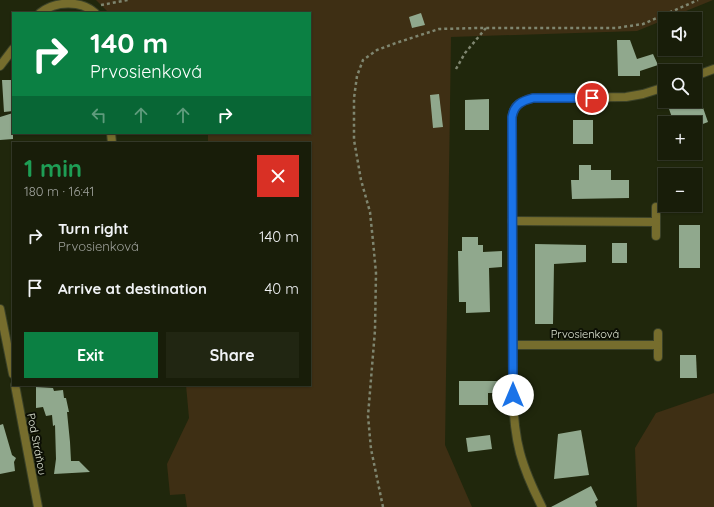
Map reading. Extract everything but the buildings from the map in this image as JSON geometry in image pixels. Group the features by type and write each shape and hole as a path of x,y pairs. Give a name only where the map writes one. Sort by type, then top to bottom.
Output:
{"street":[{"path":"41,12 59,5 75,3 92,10"},
{"path":"0,66 12,50"},
{"path":"702,73 714,69"},
{"path":"542,507 523,465 516,439 513,414 513,110 518,104 533,98 626,97 644,94 658,89"},
{"path":"656,207 656,236"},
{"path":"512,221 656,222"},
{"path":"0,309 12,369"},
{"path":"658,333 658,357"},
{"name":"Prvosienková","path":"513,344 658,345"},
{"name":"Pod Stráňou","path":"15,386 38,507"}],"path":[{"path":"92,10 128,0"},
{"path":"383,507 371,449 368,416 375,330 376,274 370,212 361,180 354,140 354,98 357,76 363,60 377,50 396,42 439,29 616,28 643,24 698,0"},
{"path":"456,69 465,53 486,28"}],"shaded area":[{"path":"96,0 713,0 684,12 658,12 658,22 637,31 451,37 445,445 472,507 187,507 185,494 170,495 167,464 189,418 186,386 311,386 311,142 208,142 208,134 311,134 311,12 108,12"},
{"path":"714,393 714,507 637,507 635,448 656,413"}],"route":[{"path":"513,395 513,110 518,104 533,98 592,98"}]}
